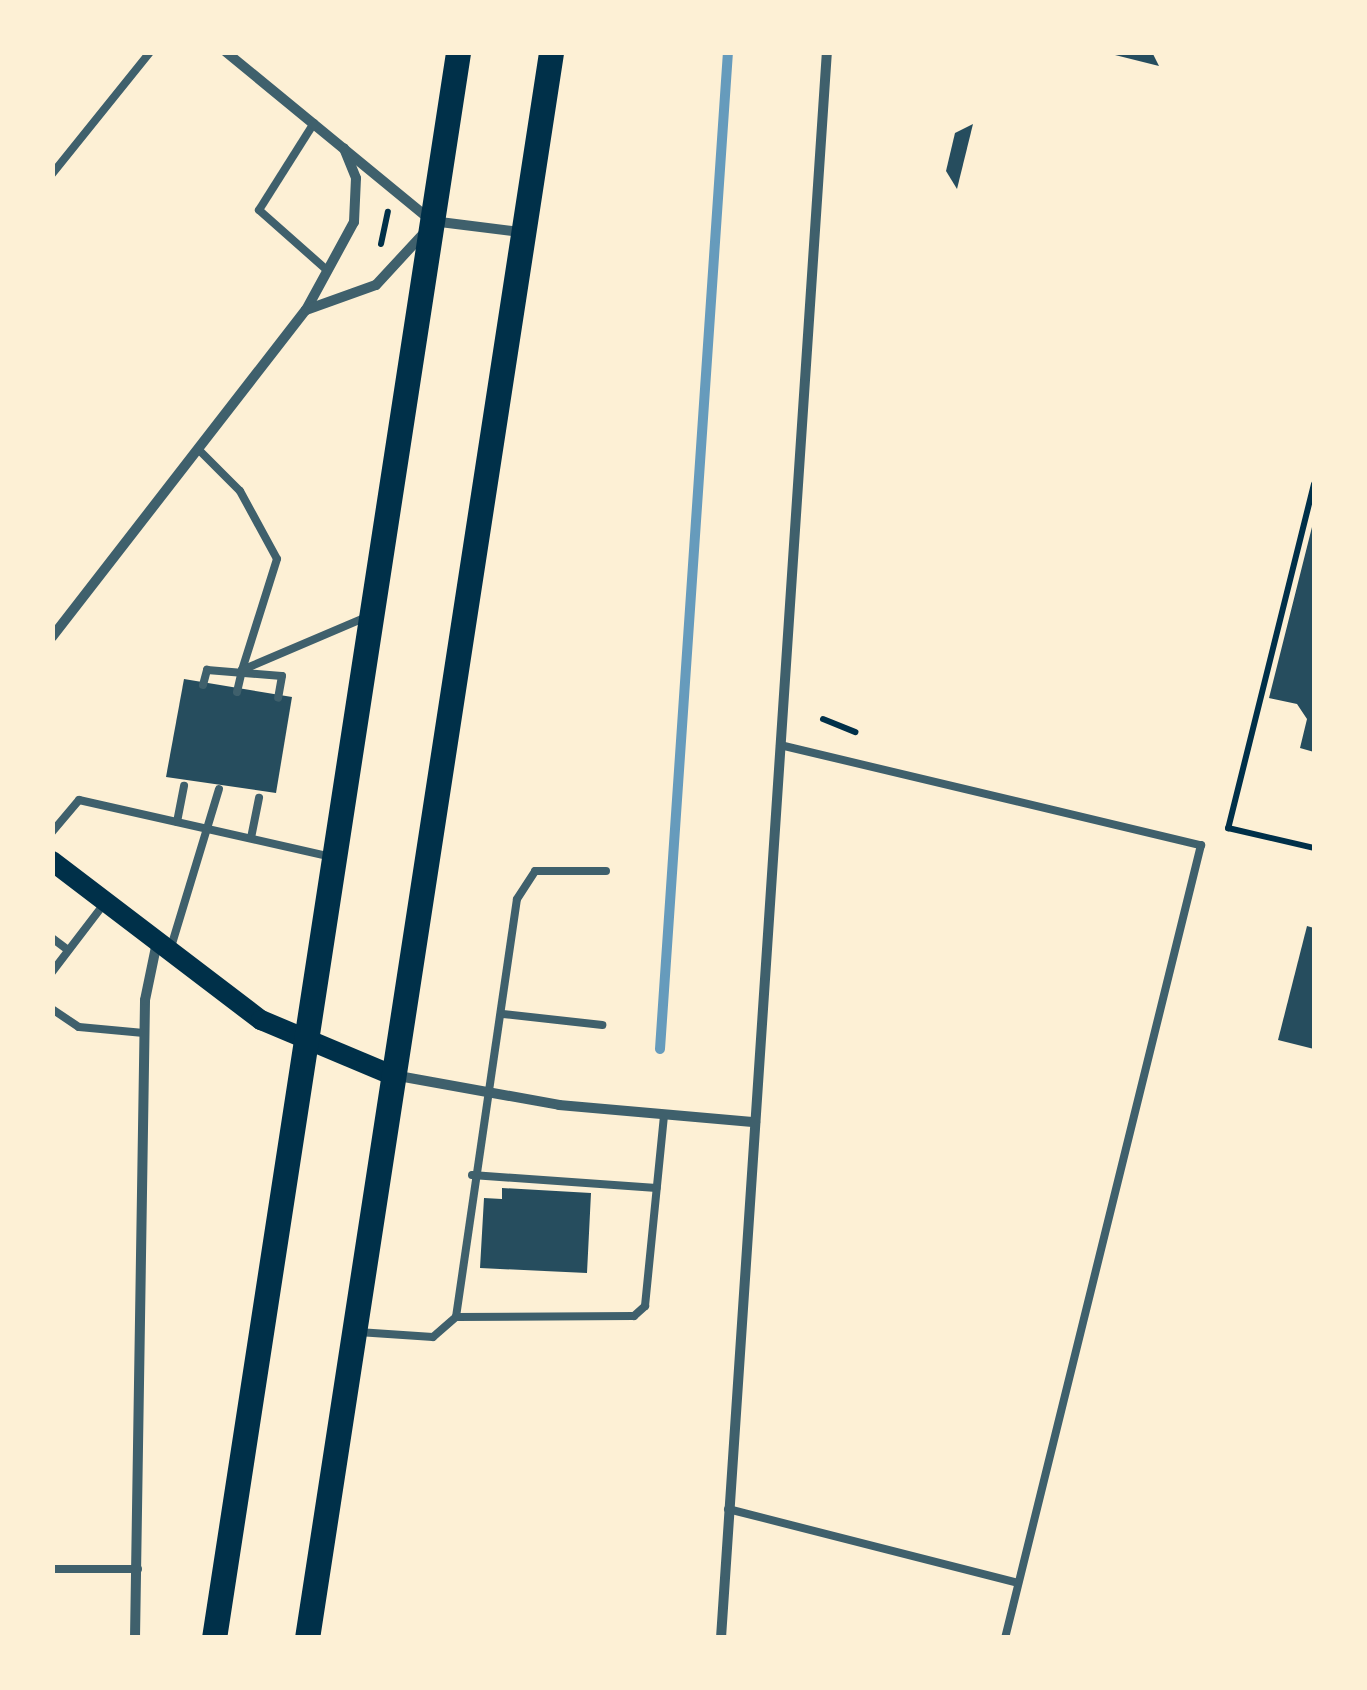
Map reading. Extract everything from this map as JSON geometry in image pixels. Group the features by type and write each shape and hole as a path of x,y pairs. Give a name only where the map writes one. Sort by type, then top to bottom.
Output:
{"main road":[{"path":"214,1638 458,52"},
{"path":"308,1638 520,232 551,52"},
{"path":"52,861 163,946 306,1043 392,1075"}],"street":[{"path":"226,52 432,221 520,232"},
{"path":"239,63 247,52"},
{"path":"720,1638 828,52"},
{"path":"52,637 306,310 354,222 356,178 344,147"},
{"path":"306,310 376,285 432,221"},
{"path":"135,1638 144,1033 163,946"},
{"path":"392,1075 664,1116 755,1122"}],"lane":[{"path":"52,174 150,52"},
{"path":"314,123 259,210 328,270"},
{"path":"198,449 240,491 277,558 238,692"},
{"path":"242,670 374,614"},
{"path":"204,685 207,670 282,676 278,698"},
{"path":"780,744 1201,844 1005,1638"},
{"path":"178,822 184,786"},
{"path":"163,946 212,830 220,789"},
{"path":"251,838 259,798"},
{"path":"52,832 79,800 336,858"},
{"path":"456,1317 483,1091 502,1014 517,898 535,872 606,871"},
{"path":"52,972 106,902"},
{"path":"52,938 68,950"},
{"path":"52,1009 79,1027 144,1033"},
{"path":"502,1014 602,1026"},
{"path":"353,1332 432,1337 456,1317 634,1316 645,1306 664,1116"},
{"path":"472,1175 657,1188"},
{"path":"728,1509 1018,1582"},
{"path":"52,1569 138,1569"}],"path":[{"path":"378,260 388,210"},
{"path":"1314,484 1228,828 1314,848"},
{"path":"823,719 855,732"}],"building":[{"path":"1152,52 1159,66 1111,54"},
{"path":"973,124 957,189 946,171 955,133"},
{"path":"1313,523 1314,752 1300,748 1307,719 1297,704 1269,698"},
{"path":"184,679 292,697 276,793 166,777"},
{"path":"1307,926 1314,928 1314,1049 1278,1040"},
{"path":"502,1188 591,1193 587,1273 480,1268 484,1198 502,1199"}],"waterway":[{"path":"660,1049 728,52"}]}
